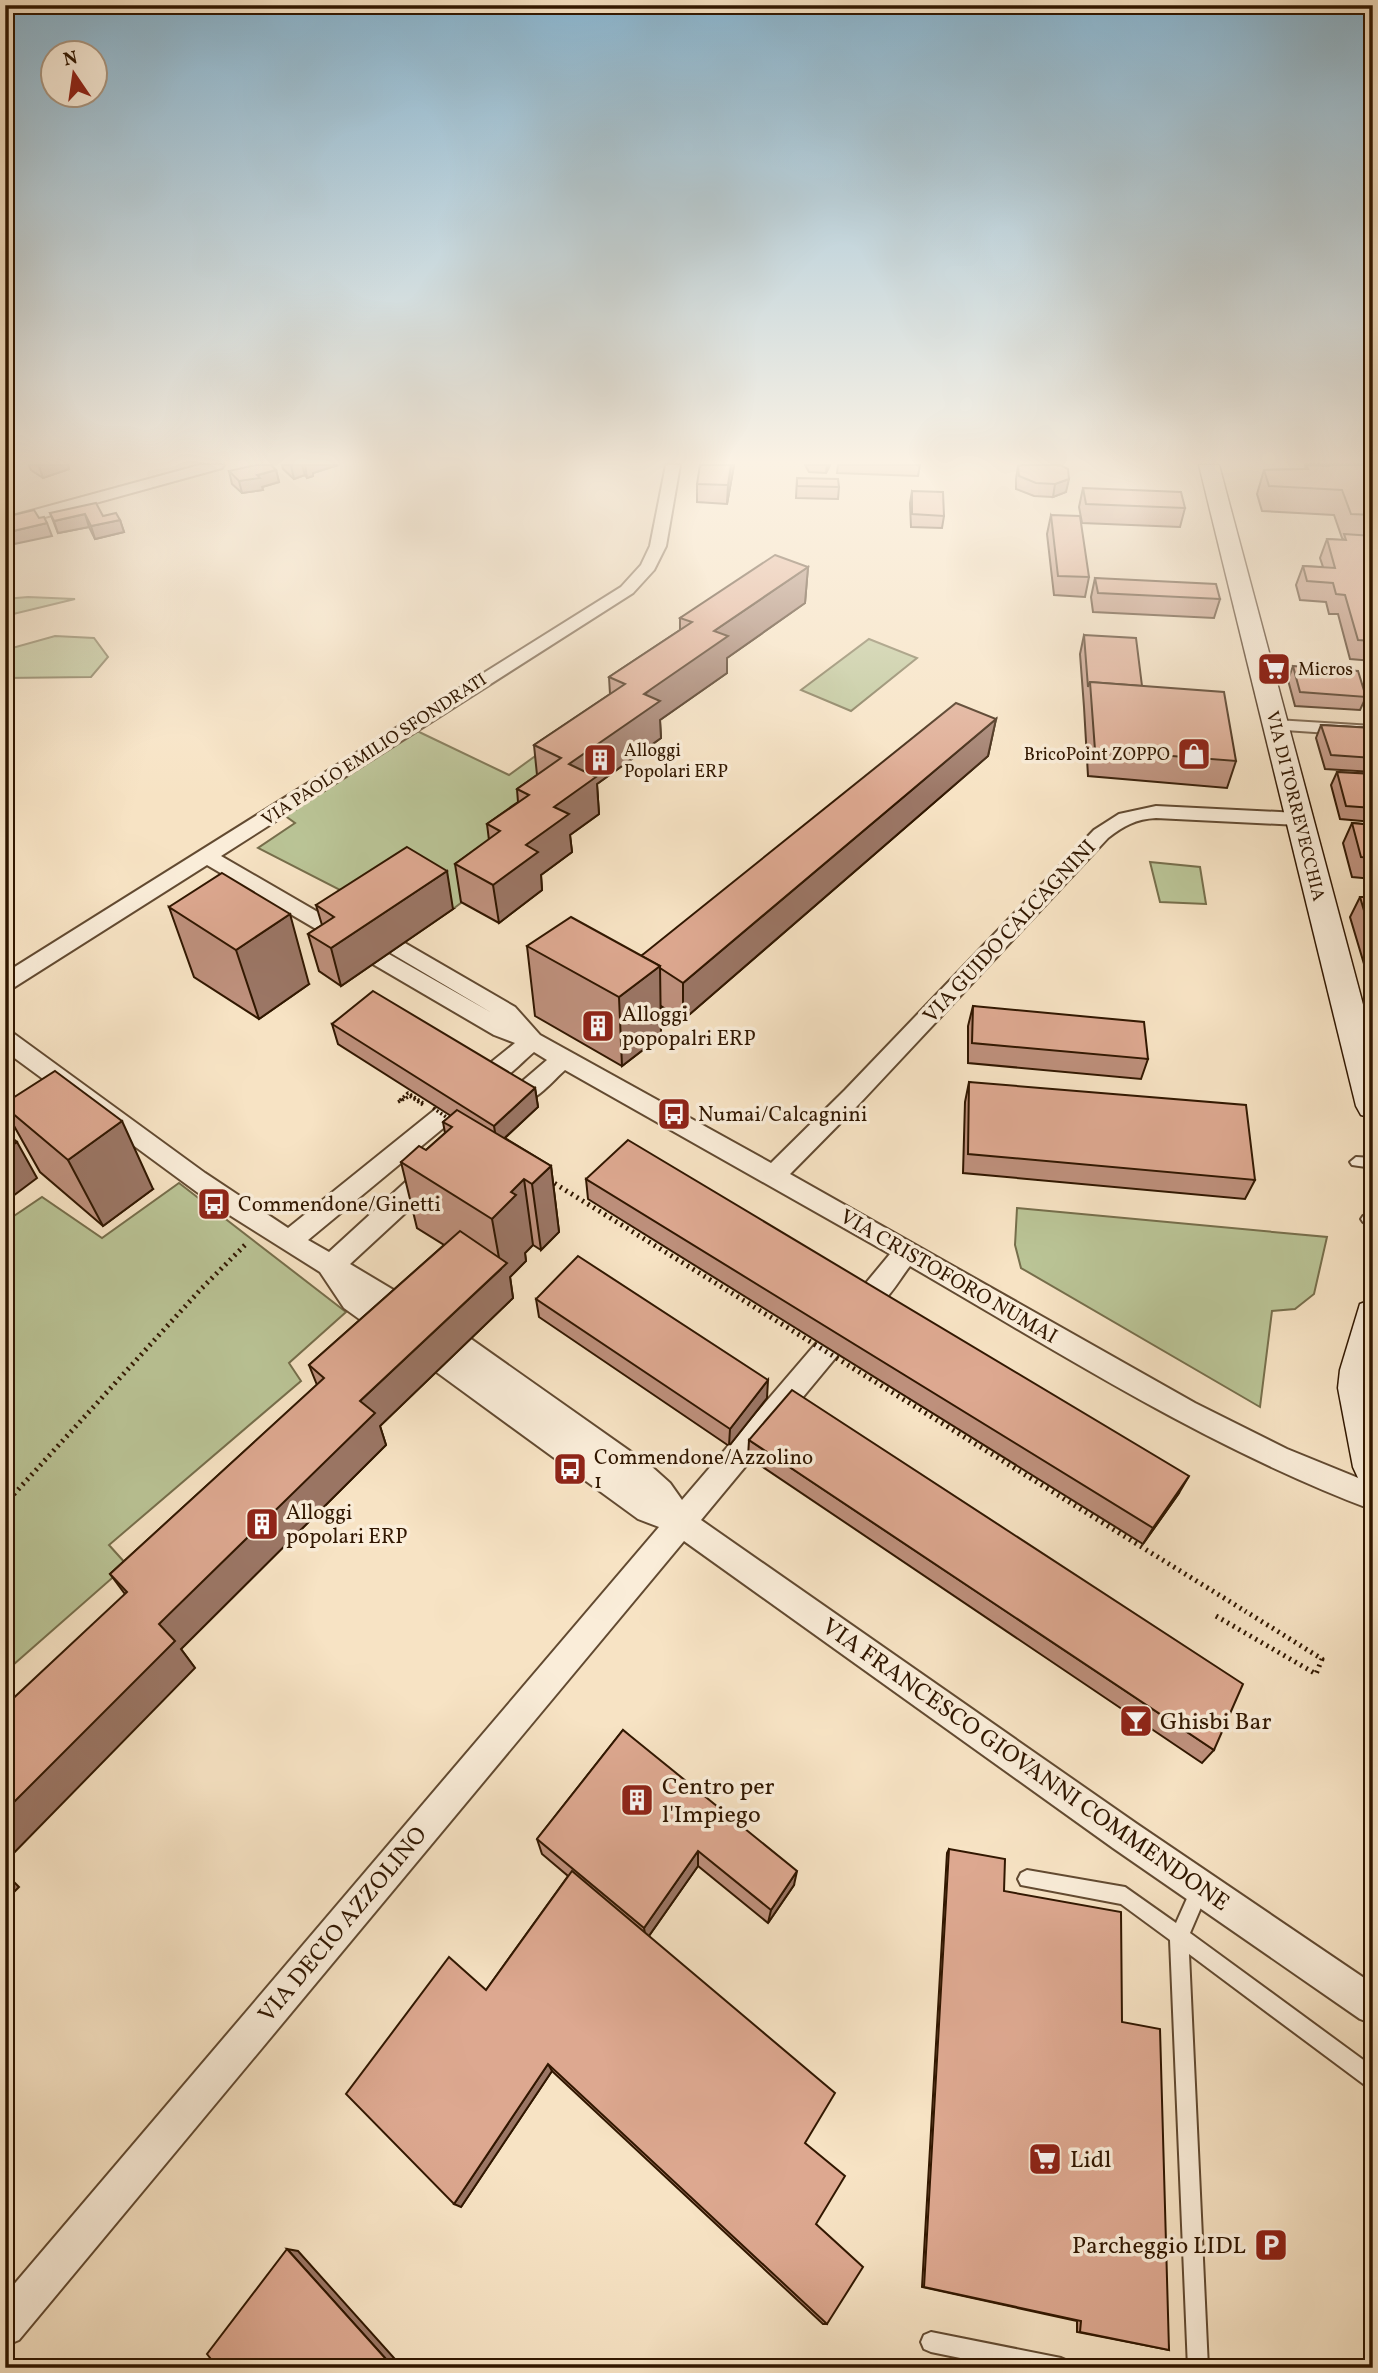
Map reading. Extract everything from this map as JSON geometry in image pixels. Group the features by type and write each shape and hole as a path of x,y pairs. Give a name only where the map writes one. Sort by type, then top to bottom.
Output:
{"main road":[{"name":"VIA DI TORREVECCHIA","path":"1238,576 1373,1106"},
{"path":"1373,1315 1359,1370 1358,1388 1373,1467"}],"street":[{"name":"VIA PAOLO EMILIO SFONDRATI","path":"5,984 627,590 641,576"},
{"path":"1276,725 1373,732"},
{"name":"VIA GUIDO CALCAGNINI","path":"774,1175 862,1087 1116,821 1133,814 1156,812 1298,819"},
{"path":"215,851 347,929"},
{"name":"VIA CRISTOFORO NUMAI","path":"388,953 502,1029 533,1041 774,1175 1198,1421 1315,1476 1373,1497"},
{"path":"5,1039 262,1225 291,1240 330,1266 353,1300 404,1323"},
{"path":"487,1078 533,1041"},
{"path":"520,1096 564,1058"},
{"path":"291,1240 444,1115"},
{"path":"330,1266 455,1152"},
{"path":"865,1303 907,1251"},
{"name":"VIA DECIO AZZOLINO","path":"5,2326 828,1348"},
{"name":"VIA FRANCESCO GIOVANNI COMMENDONE","path":"454,1355 648,1510 680,1522 1373,2006"}],"lane":[{"path":"1356,1162 1373,1163"},
{"path":"1027,1879 1125,1896 1373,2079"},
{"path":"1198,2368 1179,1937 1201,1888"},
{"path":"931,2342 1061,2368"}],"path":[{"path":"538,1173 1322,1659 1316,1674 1216,1616"},
{"path":"5,1504 262,1225"}],"green space":[{"path":"5,599 75,599 5,616"},
{"path":"55,636 94,638 108,657 91,677 5,678 5,650"},
{"path":"869,639 917,658 851,711 801,690"},
{"path":"599,710 505,869 453,909 377,909 258,848 295,823 284,815 415,730 509,775"},
{"path":"1150,862 1200,867 1206,904 1160,902"},
{"path":"179,1183 346,1312 289,1363 301,1381 109,1545 127,1565 5,1672 5,1222 42,1197 102,1238"},
{"path":"1017,1208 1327,1237 1314,1294 1295,1309 1272,1311 1260,1407 1021,1268 1015,1245"}],"building":[{"path":"744,576 795,576 714,631 728,636 644,694 660,701 569,764 596,777 554,807 569,814 526,845 538,852 493,885 455,864 500,831 487,824 529,795 517,789 561,758 534,745 625,684 609,677 692,622 680,618"},
{"path":"1306,576 1373,576 1373,594 1370,593 1373,604 1373,641 1358,640 1345,595 1336,594 1333,583 1307,581"},
{"path":"1095,578 1216,584 1220,599 1098,593"},
{"path":"1084,635 1136,638 1142,686 1090,682 1088,687"},
{"path":"1293,666 1358,671 1366,697 1300,692"},
{"path":"1090,682 1224,692 1236,761 1095,750"},
{"path":"956,703 996,719 683,983 641,956"},
{"path":"1321,725 1373,728 1373,758 1331,755"},
{"path":"1337,772 1373,774 1373,808 1346,806"},
{"path":"1352,823 1373,825 1373,858 1361,857"},
{"path":"407,847 447,871 331,948 308,934 334,917 316,905"},
{"path":"222,873 290,914 236,950 169,907"},
{"path":"1360,897 1373,897 1373,941"},
{"path":"571,917 660,966 619,997 527,946"},
{"path":"373,991 535,1088 494,1126 332,1024"},
{"path":"973,1006 1144,1022 1148,1059 972,1043"},
{"path":"55,1071 122,1121 68,1160 5,1107 5,1103"},
{"path":"969,1082 1246,1105 1255,1180 968,1154"},
{"path":"457,1110 551,1166 532,1184 524,1179 511,1192 516,1195 492,1219 401,1162 419,1146 426,1150 452,1127 443,1122"},
{"path":"5,1132 17,1142 5,1150"},
{"path":"628,1140 1189,1476 1153,1528 586,1179"},
{"path":"460,1231 507,1263 360,1401 375,1413 159,1624 175,1641 5,1811 5,1706 127,1592 110,1574 324,1378 309,1365"},
{"path":"578,1256 768,1380 730,1429 536,1299"},
{"path":"792,1390 1243,1684 1214,1750 749,1440"},
{"name":"Centro per l'Impiego","path":"623,1730 797,1871 771,1910 698,1851 644,1928 537,1839"},
{"name":"Lidl","path":"949,1849 1005,1859 1004,1891 1121,1912 1122,2022 1160,2029 1169,2350 1080,2332 1081,2321 924,2287"},
{"path":"572,1871 835,2093 805,2143 845,2176 816,2224 863,2267 827,2324 548,2064 454,2204 346,2094 449,1957 486,1990"},
{"path":"287,2249 394,2368 218,2368 207,2354"}],"place":[{"name":"Micros","path":"1274,669"},
{"name":"BricoPoint ZOPPO","path":"1194,754"},
{"name":"Alloggi Popolari ERP","path":"600,760"},
{"name":"Alloggi popopalri ERP","path":"598,1026"},
{"name":"Numai/Calcagnini","path":"674,1114"},
{"name":"Commendone/Ginetti","path":"214,1204"},
{"name":"Commendone/Azzolino 1","path":"570,1469"},
{"name":"Alloggi popolari ERP","path":"262,1524"},
{"name":"Ghisbi Bar","path":"1136,1721"},
{"name":"Centro per l'Impiego","path":"637,1800"},
{"name":"Lidl","path":"1045,2159"},
{"name":"Parcheggio LIDL","path":"1271,2245"}]}
